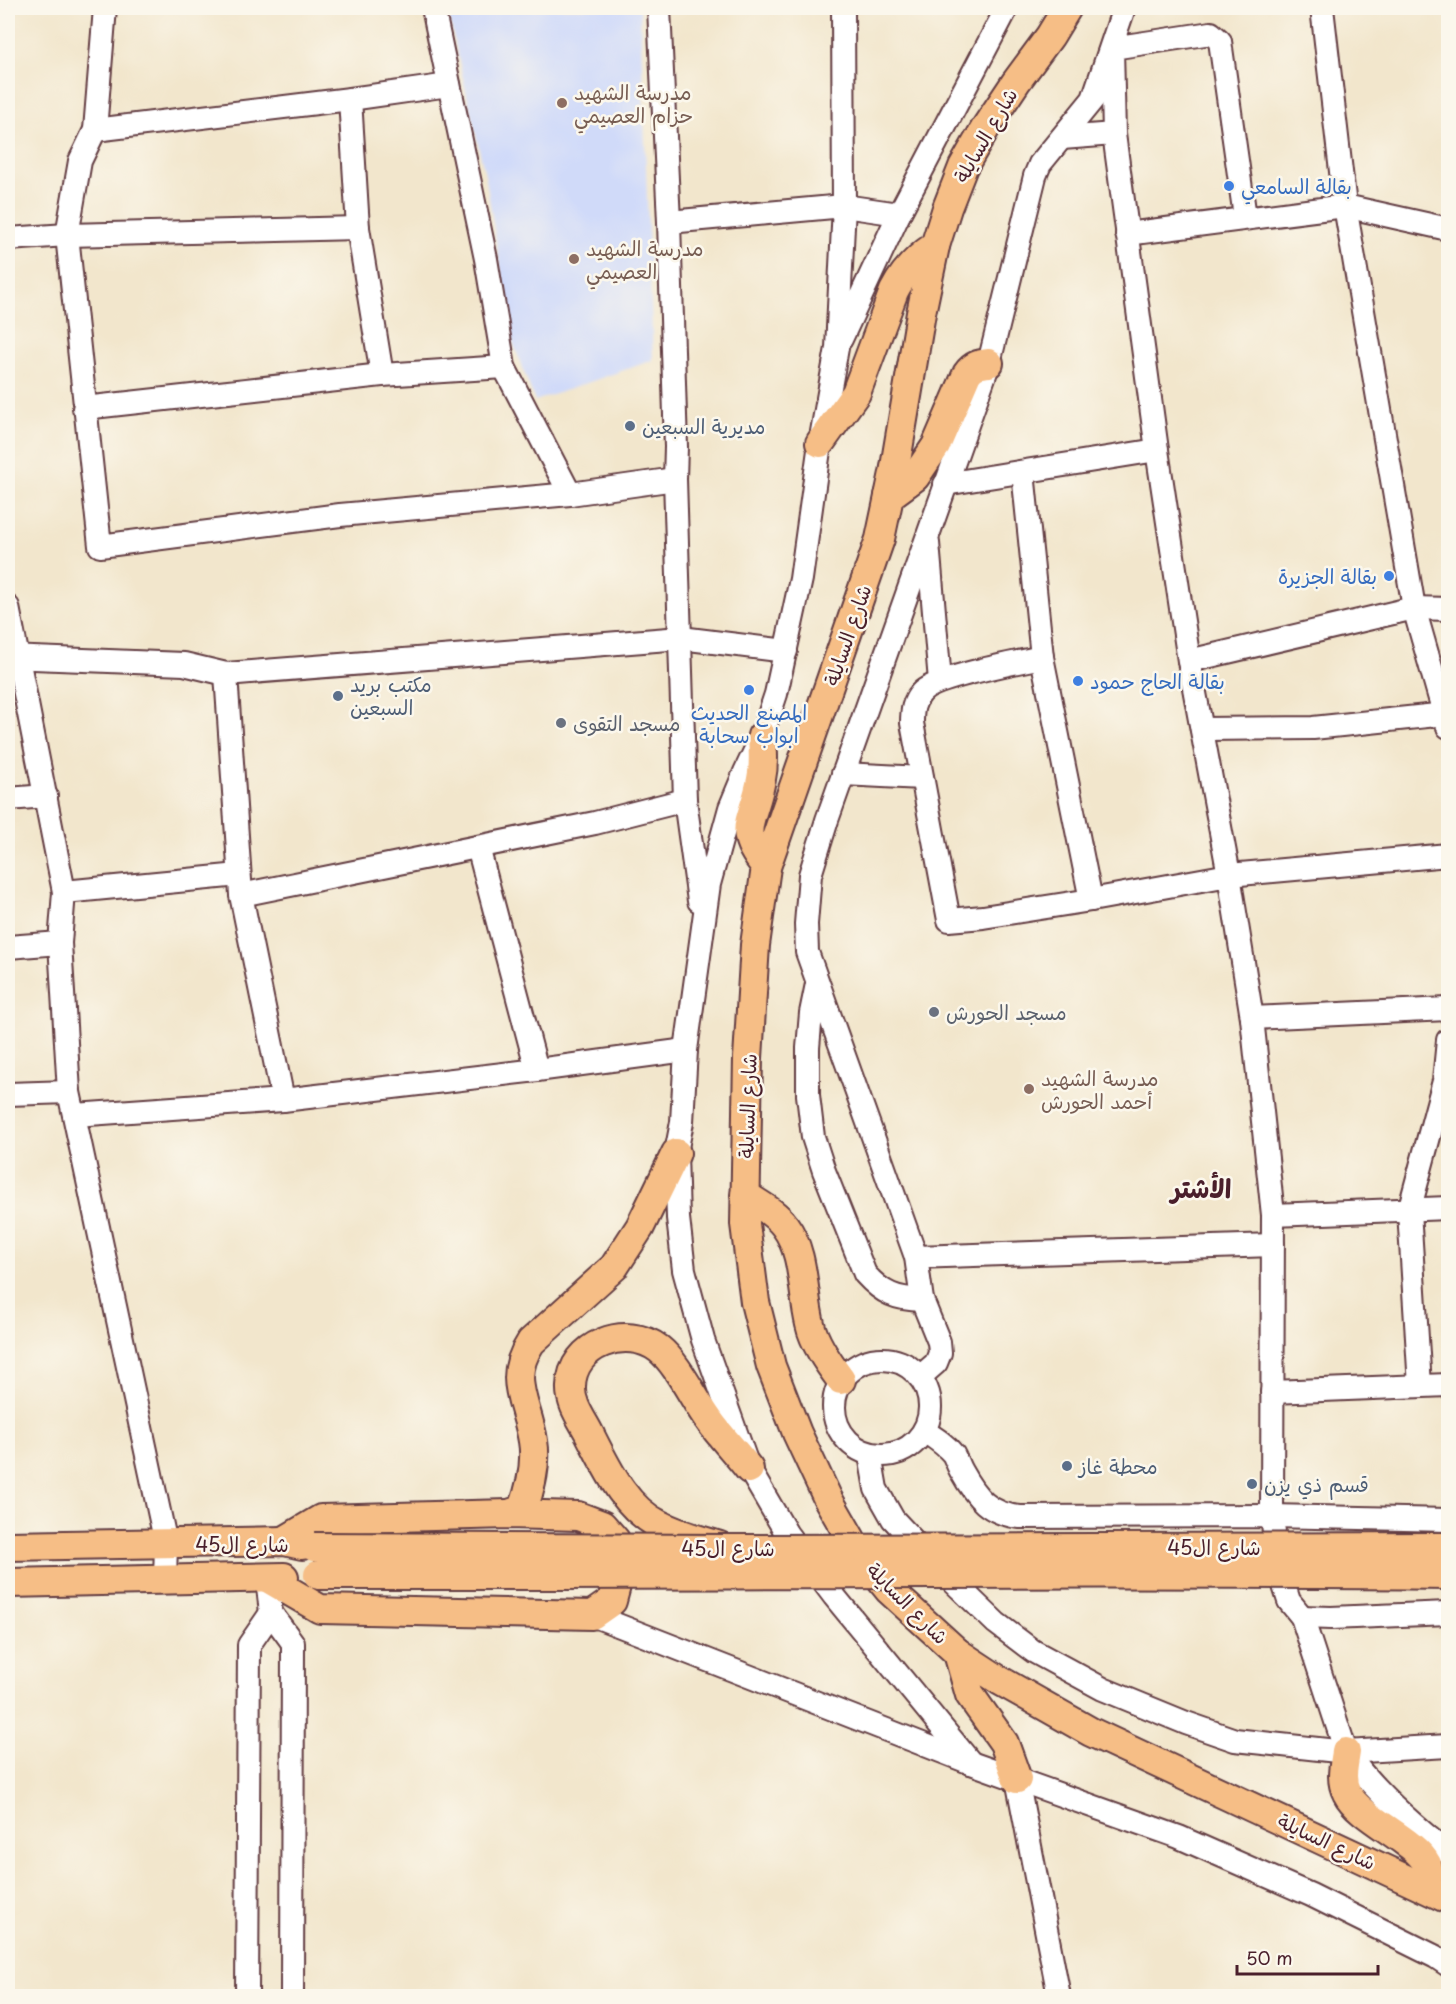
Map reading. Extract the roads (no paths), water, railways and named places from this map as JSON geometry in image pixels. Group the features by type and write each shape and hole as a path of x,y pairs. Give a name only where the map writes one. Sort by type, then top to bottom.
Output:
{"main road":[{"name":"شارع السايلة","path":"1067,8 992,118 963,167 935,246 921,313 890,496 880,539 766,867 755,945 748,1058 745,1195 749,1266 756,1302 771,1366 796,1433 828,1499 859,1553 889,1590 958,1653 999,1680 1091,1732 1437,1893"},
{"path":"820,443 856,393 901,277 911,265 935,246"},
{"path":"890,496 915,477 936,446 972,367 989,363"},
{"path":"762,736 761,782 748,830 749,842 754,853 766,867"},
{"path":"509,1514 523,1509 533,1476 533,1440 519,1389 519,1365 524,1353 531,1342 614,1267 640,1227 676,1154"},
{"path":"745,1195 775,1215 785,1226 792,1239 798,1254 814,1338 841,1380"},
{"path":"731,1549 658,1525 625,1497 610,1475 573,1402 570,1388 572,1376 578,1364 591,1349 609,1339 629,1338 648,1342 669,1359 709,1420 749,1469"},
{"path":"267,1578 320,1609 592,1615 612,1601 620,1571 616,1541 602,1525 578,1516 509,1514 321,1520 284,1541"},
{"name":"شارع ال45","path":"8,1546 284,1541 314,1547 731,1549 1449,1547"},
{"name":"شارع ال45","path":"8,1583 318,1575 720,1576 978,1572 1449,1575"},
{"path":"958,1653 970,1695 1004,1743 1017,1779"},
{"path":"1346,1752 1342,1778 1347,1794 1426,1864 1429,1877 1437,1893"}],"street":[{"path":"105,8 95,130 80,161 68,235 100,546 340,515 570,494 675,478"},
{"path":"433,8 486,259 504,367 570,494"},
{"path":"659,8 669,222 685,800 703,924"},
{"path":"843,8 844,206 837,348 820,443 801,579 776,694 762,736 730,808 713,865 686,1050 682,1122 676,1154 678,1218 684,1270 703,1340 749,1469 773,1513 834,1596 971,1763"},
{"path":"837,348 899,214 1007,8"},
{"path":"920,1377 936,1363 940,1353 939,1342 922,1300 916,1257 807,952 806,924 810,875 843,774 989,363 1032,186 1040,164 1092,99 1112,48 1124,8"},
{"path":"1202,729 1313,728 1447,720 1414,608 1345,206 1322,8"},
{"path":"1112,48 1211,33 1220,41 1245,218"},
{"path":"1112,48 1114,134 1157,450 1190,661 1229,875 1252,1018 1273,1215 1272,1516 1278,1567 1289,1601 1302,1617 1346,1752 1372,1785 1449,1853"},
{"path":"95,130 449,85"},
{"path":"350,99 358,228 382,375"},
{"path":"1062,138 1114,134"},
{"path":"669,222 844,206 899,214"},
{"path":"1127,234 1345,206 1449,229"},
{"path":"8,239 68,235 358,228"},
{"path":"84,408 382,375 504,367"},
{"path":"945,484 1157,450"},
{"path":"1023,472 1042,657 1091,900"},
{"path":"927,535 940,681"},
{"path":"8,607 13,658 46,796 64,892 60,943 69,1092 166,1544 165,1579"},
{"path":"1190,661 1414,608 1449,609"},
{"path":"13,658 184,664 226,674 681,638 786,651"},
{"path":"1042,657 940,681 923,691 913,707 912,723 949,920 1091,900 1229,875 1449,855"},
{"path":"226,674 240,885 283,1100"},
{"path":"843,774 922,778"},
{"path":"8,799 46,796"},
{"path":"64,892 240,885 478,847 595,823 685,800"},
{"path":"478,847 537,1070"},
{"path":"8,947 60,943"},
{"path":"817,984 811,1012 808,1095 813,1137 820,1159 865,1274 888,1294 903,1299 922,1300"},
{"path":"1252,1018 1449,1009"},
{"path":"1420,1386 1409,1211 1444,1081 1449,1040"},
{"path":"75,1115 283,1100 686,1050"},
{"path":"8,1094 69,1092"},
{"path":"1273,1215 1449,1208"},
{"path":"916,1257 1273,1245"},
{"path":"880,1359 902,1364 920,1377 927,1389 930,1417 917,1441 901,1451 883,1456 870,1455 847,1441 837,1425 833,1405 841,1380 852,1369 865,1362 880,1359"},
{"path":"1272,1392 1449,1385"},
{"path":"924,1431 942,1443 953,1455 968,1484 988,1508 1004,1515 1020,1517 1272,1516 1449,1520"},
{"path":"870,1455 876,1489 893,1519 943,1572 996,1623 1034,1651 1102,1689 1235,1740 1346,1752 1449,1746"},
{"path":"267,1578 271,1613 293,1643 292,1996"},
{"path":"247,1996 249,1645 271,1613"},
{"path":"1302,1617 1449,1613"},
{"path":"592,1615 971,1763 1189,1842 1311,1895 1449,1965"},
{"path":"1017,1779 1059,1996"}],"place":[{"name":"مدرسة الشهيد حزام العصيمي","path":"562,103"},
{"name":"بقالة السامعي","path":"1229,186"},
{"name":"مدرسة الشهيد العصيمي","path":"574,259"},
{"name":"مديرية السبعين","path":"630,426"},
{"name":"بقالة الجزيرة","path":"1389,576"},
{"name":"بقالة الحاج حمود","path":"1078,681"},
{"name":"المصنع الحديث ابواب سحابة","path":"749,690"},
{"name":"مكتب بريد السبعين","path":"338,696"},
{"name":"مسجد التقوى","path":"561,723"},
{"name":"مسجد الحورش","path":"934,1012"},
{"name":"مدرسة الشهيد أحمد الحورش","path":"1029,1089"},
{"name":"محطة غاز","path":"1067,1466"},
{"name":"قسم ذي يزن","path":"1252,1484"}],"district":[{"name":"الأشتر","path":"1201,1187"}]}
